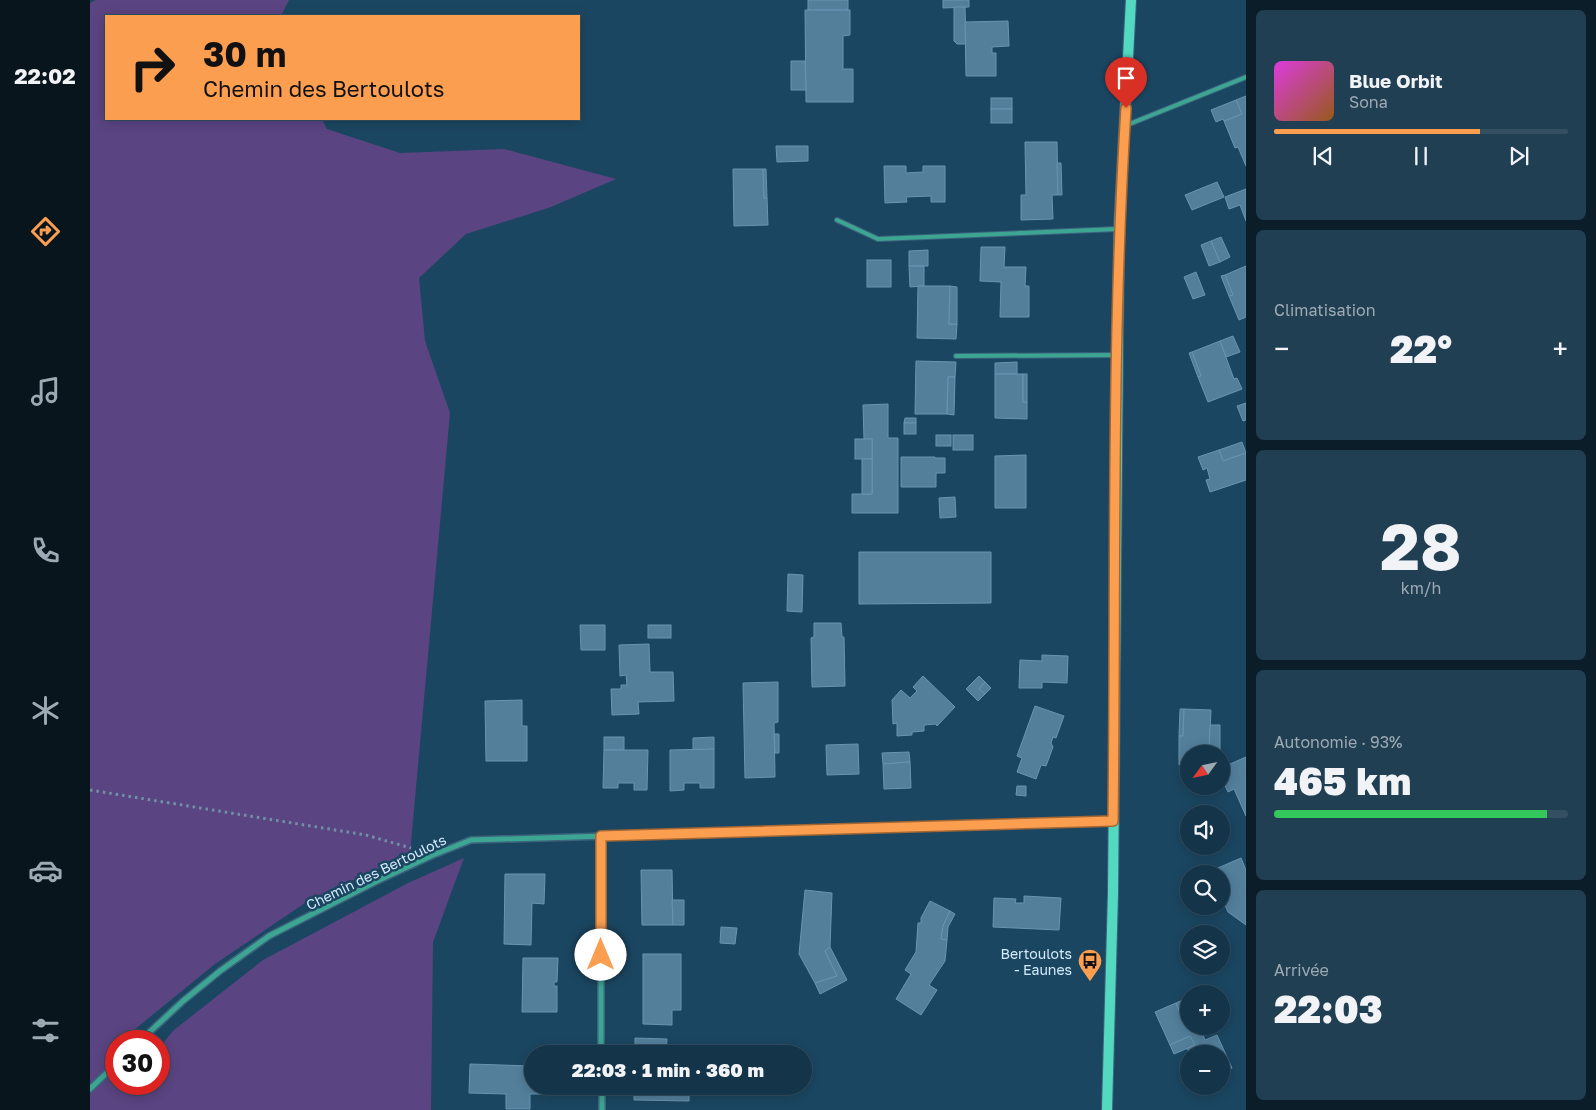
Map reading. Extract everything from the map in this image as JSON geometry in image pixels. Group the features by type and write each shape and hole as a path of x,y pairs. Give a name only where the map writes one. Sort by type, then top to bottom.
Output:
{"main road":[{"path":"1107,1110 1111,977 1119,229 1131,0"}],"street":[{"name":"Chemin des Bertoulots","path":"152,1030 183,1001 220,971 269,936 379,880 432,855 471,840 1113,821"},
{"path":"601,836 602,1045"},
{"path":"90,1089 105,1075"},
{"path":"602,1095 602,1110"}],"lane":[{"path":"1124,126 1246,76"},
{"path":"837,220 878,239 1119,229"},
{"path":"956,356 1117,355"}],"path":[{"path":"90,790 366,836 432,855"}],"shaded area":[{"path":"96,0 289,0 282,15 105,15 105,120 322,120 327,129 400,153 504,149 616,179 551,207 466,234 419,278 425,341 450,413 410,854 308,901 215,964 134,1030 105,1030 105,1095 170,1095 170,1035 174,1030 263,960 408,883 464,858 433,942 431,1110 90,1110 90,3"}],"building":[{"path":"808,0 848,0 848,10 808,10"},
{"path":"943,0 969,0 969,7 943,8"},
{"path":"954,7 965,7 966,44 957,44 954,41"},
{"path":"805,10 850,10 850,35 843,36 843,69 853,69 853,102 806,102"},
{"path":"1008,21 1009,46 992,47 992,53 996,53 996,76 966,76 965,22"},
{"path":"791,61 805,61 806,90 791,90"},
{"path":"1246,96 1246,166 1238,147 1235,148 1224,121 1242,114 1236,100"},
{"path":"991,98 1012,98 1012,109 991,109"},
{"path":"1236,100 1242,114 1216,122 1211,110"},
{"path":"991,109 1012,109 1012,123 991,123"},
{"path":"1025,142 1057,142 1058,195 1052,195 1053,219 1021,220 1021,195 1026,195"},
{"path":"776,146 808,146 808,161 777,162"},
{"path":"1057,163 1061,163 1062,195 1058,195"},
{"path":"884,166 906,166 906,173 923,172 923,166 945,166 945,202 931,202 931,196 906,197 907,202 885,203"},
{"path":"733,169 763,169 764,198 767,198 768,225 734,226"},
{"path":"763,169 766,169 767,198 764,198"},
{"path":"1217,182 1224,197 1192,210 1185,195"},
{"path":"1246,189 1246,221 1240,205 1229,209 1225,197"},
{"path":"1221,237 1230,257 1220,262 1211,241"},
{"path":"1211,241 1220,262 1209,266 1201,245"},
{"path":"981,247 1005,247 1004,267 1026,267 1025,286 1029,286 1029,317 1000,317 1001,282 980,281"},
{"path":"928,250 928,266 909,266 909,251"},
{"path":"867,260 891,260 891,287 867,287"},
{"path":"909,266 924,266 924,286 910,287"},
{"path":"1246,266 1246,317 1239,320 1229,296 1233,295 1225,275"},
{"path":"1196,272 1205,295 1193,299 1184,277"},
{"path":"1225,275 1233,295 1229,296 1221,276"},
{"path":"918,286 950,286 949,324 957,324 956,339 917,338"},
{"path":"950,286 957,287 957,324 949,324"},
{"path":"1233,336 1240,352 1226,357 1220,341"},
{"path":"1220,341 1234,379 1237,378 1242,389 1208,402 1198,377 1201,376 1192,352"},
{"path":"1192,352 1201,376 1198,377 1189,353"},
{"path":"916,361 956,362 955,377 948,377 947,414 915,414"},
{"path":"1017,362 1017,374 995,374 995,363"},
{"path":"995,374 1023,374 1023,402 1027,402 1027,419 995,418"},
{"path":"1023,374 1027,374 1027,402 1023,402"},
{"path":"948,377 955,377 954,415 947,414"},
{"path":"1246,403 1246,420 1243,421 1237,406"},
{"path":"888,404 888,438 898,438 898,513 852,513 852,494 872,494 872,439 864,439 863,405"},
{"path":"905,418 916,418 916,423 904,423"},
{"path":"904,423 916,423 916,434 904,434"},
{"path":"936,435 951,435 951,446 936,446"},
{"path":"953,435 973,435 973,450 953,450"},
{"path":"855,439 872,439 872,459 855,459"},
{"path":"1242,442 1246,453 1223,461 1219,450"},
{"path":"1219,450 1223,461 1246,453 1246,480 1210,492 1206,480 1210,479 1207,468 1203,470 1198,457"},
{"path":"1026,455 1026,508 995,508 995,456"},
{"path":"901,457 945,458 945,473 936,473 936,487 901,487"},
{"path":"862,459 872,459 872,494 862,494"},
{"path":"955,497 956,517 940,518 939,498"},
{"path":"859,552 991,552 991,603 859,604"},
{"path":"788,574 803,575 802,612 787,611"},
{"path":"814,623 841,623 842,637 844,637 845,686 812,687 811,638 814,637"},
{"path":"580,625 605,625 605,650 581,650"},
{"path":"648,625 671,625 671,638 648,638"},
{"path":"649,644 650,672 673,672 674,701 638,702 639,714 612,715 611,689 621,689 621,685 627,685 626,675 620,676 619,645"},
{"path":"1042,655 1068,656 1067,683 1042,682 1042,688 1019,688 1020,660 1042,661"},
{"path":"923,676 955,707 937,726 936,724 924,725 924,731 912,732 912,735 897,736 897,723 893,724 892,700 901,690 910,698 917,691 913,687"},
{"path":"979,676 985,682 979,689 985,694 978,701 966,689"},
{"path":"778,682 778,722 774,723 775,777 745,778 743,683"},
{"path":"985,682 991,688 985,694 979,689"},
{"path":"522,700 522,726 527,726 527,761 486,761 485,701"},
{"path":"1035,706 1064,716 1056,738 1053,737 1051,743 1053,747 1046,766 1041,765 1036,779 1017,772 1022,758 1017,756"},
{"path":"1180,709 1184,709 1183,736 1179,736"},
{"path":"1184,709 1211,710 1209,745 1180,745 1179,765 1179,736 1183,736"},
{"path":"1210,725 1220,725 1220,745 1209,745"},
{"path":"774,734 779,734 779,753 775,753"},
{"path":"604,737 624,737 624,750 604,750"},
{"path":"714,737 714,749 693,750 693,738"},
{"path":"858,744 859,774 827,775 826,745"},
{"path":"714,749 714,788 700,788 700,783 684,783 684,790 670,791 670,750"},
{"path":"604,750 648,750 647,790 634,790 634,783 618,783 618,788 603,788"},
{"path":"909,752 910,762 883,764 882,753"},
{"path":"1246,757 1246,816 1234,789 1230,791 1230,764"},
{"path":"910,762 911,788 884,789 883,764"},
{"path":"1017,786 1026,786 1026,796 1016,795"},
{"path":"1241,858 1246,870 1246,925 1230,913 1230,865 1225,865"},
{"path":"641,870 672,870 673,925 642,925"},
{"path":"505,874 545,874 544,904 532,903 531,945 504,944"},
{"path":"805,890 832,893 830,947 825,951 837,976 815,983 799,954"},
{"path":"1024,896 1061,898 1059,930 993,927 994,898 1016,899 1015,903 1024,903"},
{"path":"672,900 684,900 684,925 673,925"},
{"path":"930,901 950,911 943,926 941,939 947,940 945,961 929,985 937,990 921,1015 896,999 911,974 905,970 916,952 918,923 921,923 921,918"},
{"path":"950,911 955,914 948,927 947,940 941,939 943,926"},
{"path":"721,927 737,928 735,944 720,943"},
{"path":"830,947 847,980 820,994 815,983 837,976 825,951"},
{"path":"643,954 681,954 681,1010 672,1010 672,1025 643,1024"},
{"path":"523,958 558,958 557,982 554,982 554,986 557,986 557,1012 522,1012"},
{"path":"1180,1001 1180,1011 1179,1011 1176,1003"},
{"path":"1176,1003 1180,1011 1180,1035 1203,1035 1205,1040 1217,1035 1222,1045 1195,1045 1190,1036 1170,1045 1155,1012"},
{"path":"1190,1036 1195,1045 1180,1045 1180,1051 1174,1054 1170,1045"},
{"path":"635,1038 667,1039 667,1045 635,1045"},
{"path":"470,1064 524,1066 524,1095 530,1095 530,1109 506,1109 506,1094 469,1093"},
{"path":"634,1095 689,1095 689,1101 634,1100"}],"place":[{"name":"Bertoulots - Eaunes","path":"1090,982"}],"route":[{"path":"601,955 601,836 1113,821 1119,229 1126,108"}]}
